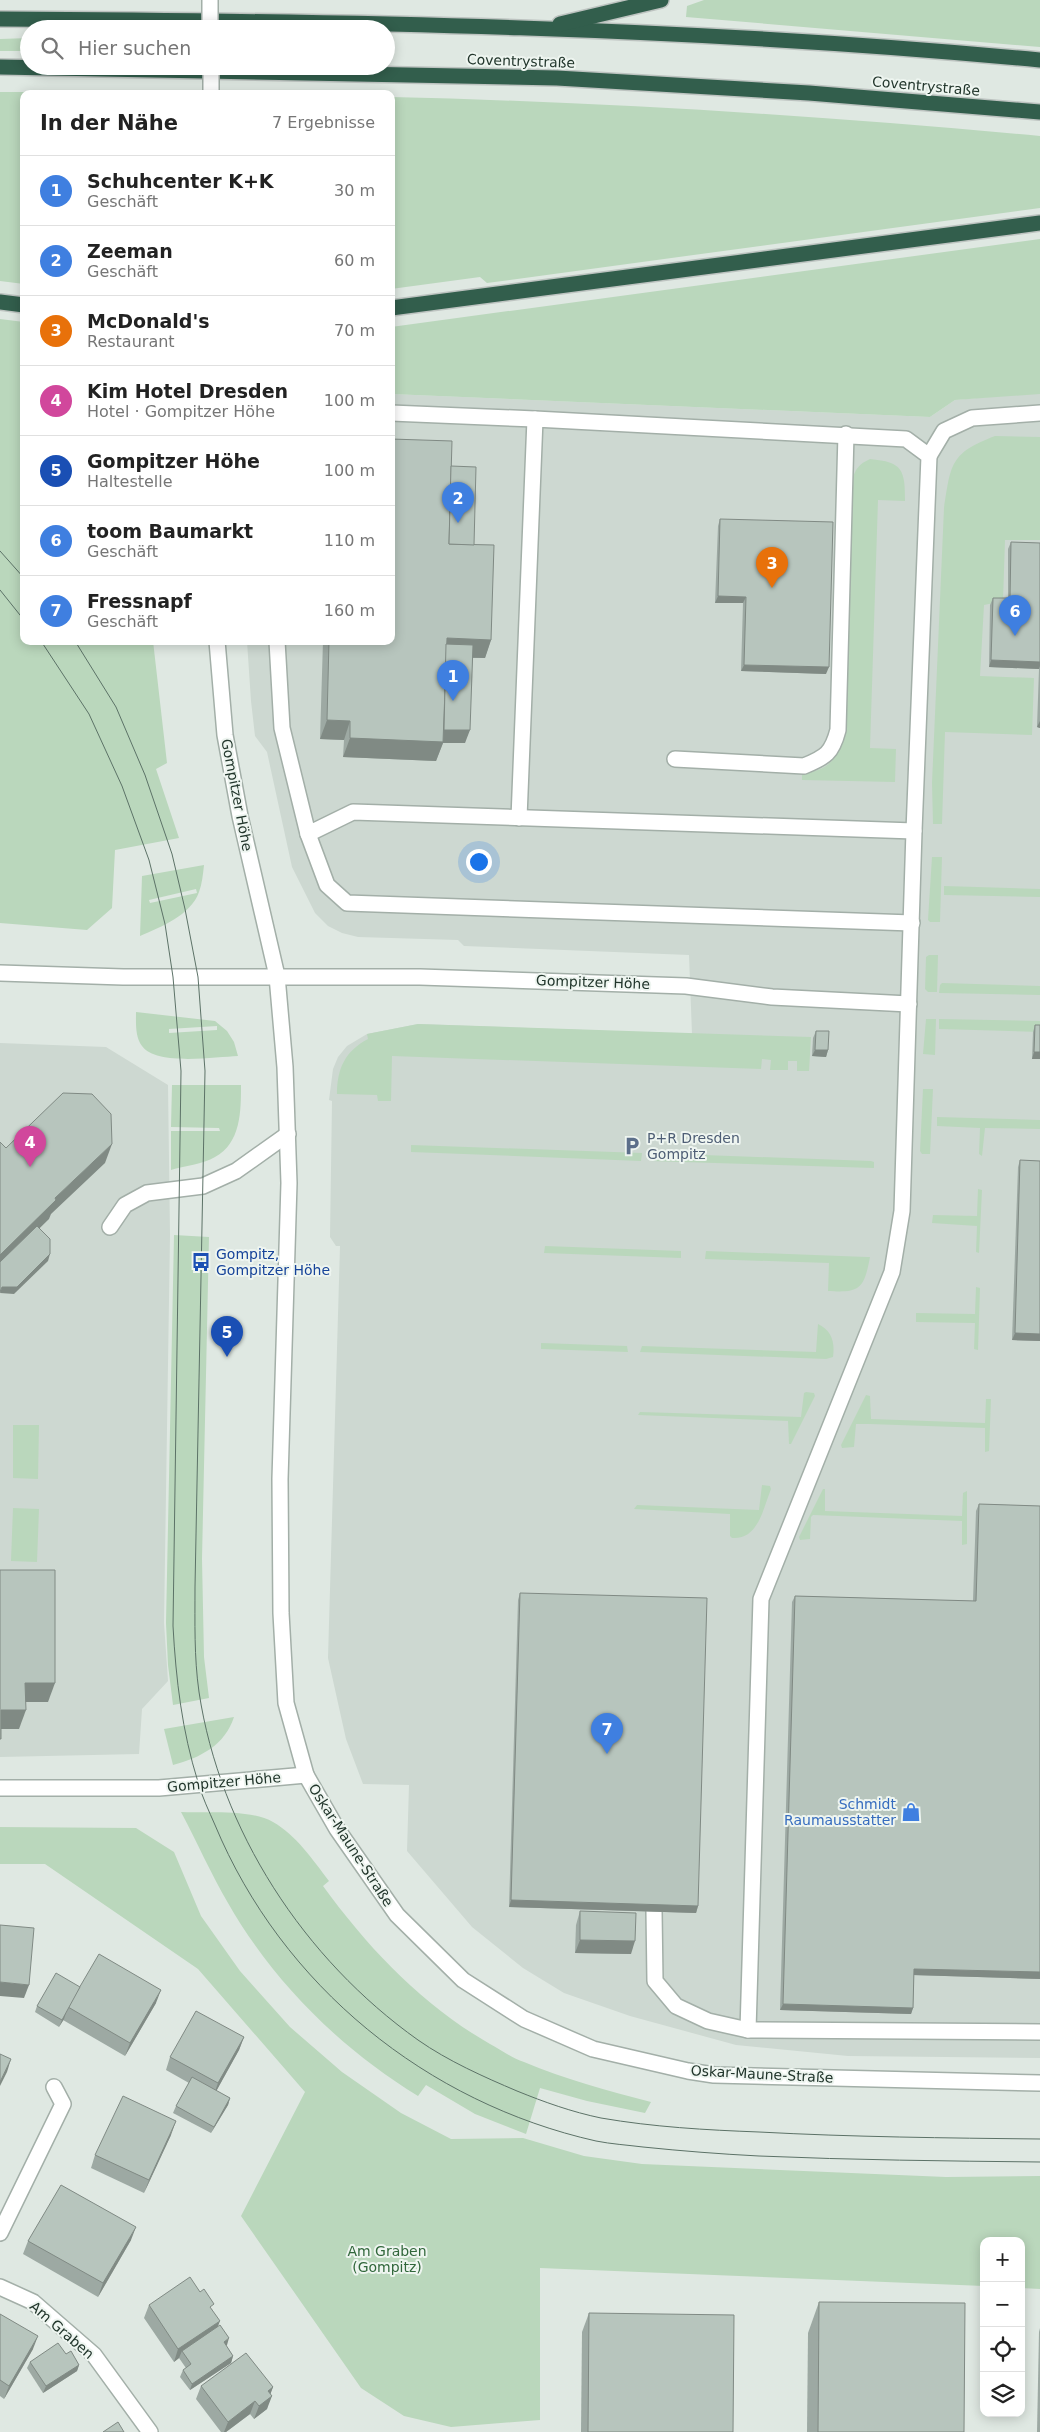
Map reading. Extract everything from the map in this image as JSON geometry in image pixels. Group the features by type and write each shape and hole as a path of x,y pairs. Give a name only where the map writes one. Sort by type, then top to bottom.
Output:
{"highway":[{"path":"541,28 661,0"},
{"path":"0,19 148,20"},
{"path":"395,24 541,28 812,42 1040,60"},
{"name":"Coventrystraße","path":"0,67 20,67"},
{"name":"Coventrystraße","path":"395,75 557,78 809,93 1040,112"},
{"path":"395,307 1040,223"},
{"path":"0,302 20,304"}],"street":[{"path":"210,0 210,20"},
{"path":"211,75 211,90"},
{"path":"395,413 846,434 906,439 929,456"},
{"path":"748,2030 761,1599 892,1272 902,1211 914,831 929,456 944,430 972,418 1040,413"},
{"path":"519,818 535,419"},
{"path":"675,759 804,766 822,759 834,747 838,730 846,434"},
{"name":"Gompitzer Höhe","path":"0,1788 160,1788 306,1775 286,1703 284,1682 280,1472 288,1183 285,1067 277,976 240,816 225,735 217,645"},
{"path":"277,645 282,728 308,834 327,885 347,903 912,923"},
{"path":"308,834 353,812 914,831"},
{"name":"Gompitzer Höhe","path":"0,972 123,977 420,977 686,986 772,997 909,1004"},
{"path":"110,1227 125,1205 147,1193 203,1186 236,1172 288,1134"},
{"name":"Oskar-Maune-Straße","path":"306,1775 337,1829 397,1916 463,1980 524,2019 593,2049 688,2071 714,2075 1040,2083"},
{"path":"654,1911 656,1981 676,2006 708,2021 748,2030 1040,2032"},
{"path":"0,2233 63,2104 54,2087"},
{"name":"Am Graben","path":"0,2287 33,2302 94,2355 150,2432"}],"shaded area":[{"path":"1031,393 1040,394 1040,2058 848,2056 736,2045 630,2016 564,1993 523,1968 472,1927 407,1851 409,1785 363,1784 346,1739 328,1658 340,1246 336,1246 330,1237 332,1101 329,1100 333,1069 338,1057 347,1046 367,1034 418,1024 692,1034 689,955 464,946 458,940 358,937 342,933 328,926 315,913 292,867 267,752 255,736 247,645 395,645 395,394 930,417 955,400"},
{"path":"0,1043 106,1047 168,1085 170,1235 164,1623 168,1681 142,1709 139,1754 0,1757"}],"green space":[{"path":"704,0 1040,0 1040,47 686,17 687,6"},
{"path":"20,38 20,51 0,51 0,39"},
{"path":"0,92 20,92 20,284 0,281"},
{"path":"395,97 554,102 716,111 1040,136 1040,208 487,283 480,277 395,288"},
{"path":"1040,239 1040,394 955,400 930,417 395,394 395,326"},
{"path":"0,319 20,322 20,645 153,645 167,763 156,769 179,838 115,850 112,908 87,930 0,923"},
{"path":"995,436 1040,437 1040,540 1005,540 1003,601 984,605 980,676 1034,678 1032,735 945,732 942,824 933,824 932,783 946,493 951,470 961,455 969,448"},
{"path":"870,459 896,465 903,475 905,490 905,501 878,500 870,748 896,749 895,782 802,780 802,773 812,772 831,762 839,750 845,734 852,481 858,467"},
{"path":"932,857 942,857 940,922 930,922 928,920"},
{"path":"204,865 199,892 189,907 174,919 140,936 142,876","holes":["196,889 197,893 150,903 149,900"]},
{"path":"944,886 1040,889 1040,897 944,895"},
{"path":"938,955 937,992 928,992 925,989 926,957"},
{"path":"942,983 1040,986 1040,995 939,993"},
{"path":"136,1012 215,1021 227,1031 234,1042 238,1056 187,1059 160,1056 149,1052 142,1046 138,1038","holes":["217,1026 217,1030 169,1033 169,1029"]},
{"path":"926,1019 936,1019 935,1055 923,1054"},
{"path":"939,1019 1040,1021 1040,1032 939,1029"},
{"path":"418,1024 811,1037 809,1071 797,1071 797,1061 788,1061 788,1070 770,1070 771,1060 762,1059 761,1069 392,1056 391,1101 378,1101 377,1095 337,1094 337,1085 344,1062 353,1049 368,1039 367,1034"},
{"path":"172,1085 241,1085 241,1095 238,1126 230,1144 224,1151 205,1161 171,1170 171,1131 220,1131 219,1128 171,1127"},
{"path":"923,1089 933,1089 930,1154 922,1154 920,1151"},
{"path":"937,1117 1040,1120 1040,1129 985,1128 982,1156 979,1154 980,1128 937,1126"},
{"path":"411,1145 642,1153 641,1161 411,1152"},
{"path":"650,1153 871,1161 874,1162 874,1168 650,1161"},
{"path":"978,1189 982,1190 979,1253 976,1252 977,1226 932,1223 933,1215 977,1216"},
{"path":"174,1235 209,1237 202,1559 204,1657 209,1698 173,1705 168,1665 166,1623"},
{"path":"545,1246 681,1251 681,1258 544,1253"},
{"path":"706,1251 870,1257 863,1282 859,1287 847,1291 828,1291 829,1263 705,1259"},
{"path":"976,1287 980,1288 978,1350 974,1349 975,1323 916,1322 916,1313 975,1314"},
{"path":"818,1324 827,1330 832,1338 833,1357 826,1359 640,1352 642,1346 816,1352"},
{"path":"541,1343 627,1346 628,1352 541,1349"},
{"path":"804,1393 814,1393 815,1396 791,1444 789,1444 788,1421 638,1415 640,1412 801,1417"},
{"path":"866,1395 870,1396 871,1419 985,1423 986,1399 991,1399 989,1451 985,1452 985,1428 869,1424 856,1424 854,1447 842,1448 841,1445"},
{"path":"13,1425 39,1425 38,1479 13,1478"},
{"path":"762,1485 770,1486 771,1489 762,1514 754,1529 741,1537 732,1538 730,1536 730,1514 634,1509 637,1505 759,1510"},
{"path":"823,1489 825,1489 825,1511 962,1516 963,1493 967,1491 967,1544 962,1545 962,1521 813,1515 811,1517 810,1539 800,1540 799,1537"},
{"path":"13,1508 39,1509 37,1562 11,1561"},
{"path":"234,1717 230,1727 218,1743 202,1754 173,1765 164,1729"},
{"path":"181,1812 241,1813 264,1818 281,1827 304,1848 329,1881 323,1886 359,1932 398,1974 442,2012 465,2029 520,2060 571,2079 651,2102 645,2113 587,2101 540,2088 526,2134 475,2114 426,2085 418,2096 362,2057 336,2035 311,2012 266,1960 228,1903"},
{"name":"Am Graben (Gompitz)","path":"0,1827 136,1828 174,1852 201,1916 240,1971 290,2027 342,2072 401,2113 451,2139 523,2138 584,2156 642,2164 946,2177 1040,2176 1040,2289 1025,2288 1025,2237 980,2237 980,2286 540,2268 540,2420 451,2427 404,2416 361,2388 241,2216 305,2092 198,1969 45,1864 0,1864"}],"building":[{"path":"395,439 452,441 449,544 494,545 491,640 447,638 443,742 350,738 350,721 327,720 329,645 395,645"},
{"path":"451,466 476,467 474,545 449,544"},
{"path":"720,519 833,522 829,667 744,665 746,597 718,596"},
{"path":"1011,542 1040,543 1040,662 991,660 993,598 1010,598"},
{"path":"446,644 473,645 470,730 444,730"},
{"path":"1035,1025 1040,1025 1040,1052 1034,1052"},
{"path":"816,1031 829,1031 828,1050 815,1050"},
{"path":"63,1093 92,1094 111,1114 112,1144 55,1198 56,1200 0,1255 0,1142 6,1148"},
{"path":"1020,1160 1040,1161 1040,1334 1015,1333"},
{"path":"37,1226 50,1239 50,1254 17,1287 2,1287 0,1292 0,1262"},
{"name":"Schmidt Raumausstatter","path":"979,1504 1040,1506 1040,1972 914,1969 913,2008 783,2004 795,1596 976,1601"},
{"path":"0,1570 55,1570 55,1683 25,1683 26,1710 1,1710 1,1739 0,1739"},
{"path":"520,1593 707,1598 698,1906 511,1900"},
{"path":"580,1911 636,1913 635,1941 580,1940"},
{"path":"0,1925 34,1928 29,1985 0,1982"},
{"path":"99,1954 161,1990 130,2043 68,2007"},
{"path":"56,1973 80,1987 62,2020 37,2006"},
{"path":"196,2011 244,2037 218,2083 170,2057"},
{"path":"0,2054 11,2059 0,2082"},
{"path":"192,2077 230,2098 214,2127 176,2106"},
{"path":"123,2096 176,2121 149,2180 95,2155"},
{"path":"61,2185 136,2227 103,2283 28,2241"},
{"path":"190,2277 200,2292 204,2289 214,2304 210,2307 220,2321 178,2349 149,2305"},
{"path":"819,2302 965,2303 964,2432 818,2432"},
{"path":"589,2313 734,2315 733,2432 588,2432"},
{"path":"0,2314 38,2336 9,2386 0,2380"},
{"path":"220,2325 229,2338 224,2342 233,2356 192,2384 183,2370 191,2364 182,2351"},
{"path":"58,2343 66,2354 71,2351 79,2365 46,2386 30,2362"},
{"path":"246,2353 273,2387 268,2391 272,2396 259,2406 255,2401 228,2422 201,2386"},
{"path":"118,2422 124,2432 103,2432"}],"tram line":[{"path":"0,551 20,574"},
{"path":"0,590 20,615"},
{"path":"44,645 89,714 122,786 149,860 165,924 173,977 181,1071 173,1626 178,1686 192,1763 206,1804 244,1883 279,1937 320,1986 367,2029 419,2067 475,2098 534,2123 596,2141 701,2152 759,2156 1040,2162"},
{"path":"77,645 116,707 145,775 172,854 198,977 205,1071 195,1587 196,1666 199,1692 210,1744 226,1794 247,1842 274,1888 304,1931 339,1971 377,2007 418,2040 441,2055 479,2074 517,2091 579,2113 640,2124 699,2129 794,2134 1040,2139"}],"place":[{"name":"Zeeman","path":"458,523"},
{"name":"McDonald's","path":"772,588"},
{"name":"toom Baumarkt","path":"1015,636"},
{"name":"Schuhcenter K+K","path":"453,701"},
{"name":"P+R Dresden Gompitz","path":"632,1146"},
{"name":"Kim Hotel Dresden","path":"30,1167"},
{"name":"Gompitz, Gompitzer Höhe","path":"201,1262"},
{"name":"Gompitzer Höhe","path":"227,1357"},
{"name":"Fressnapf","path":"607,1754"},
{"name":"Schmidt Raumausstatter","path":"911,1812"}]}
